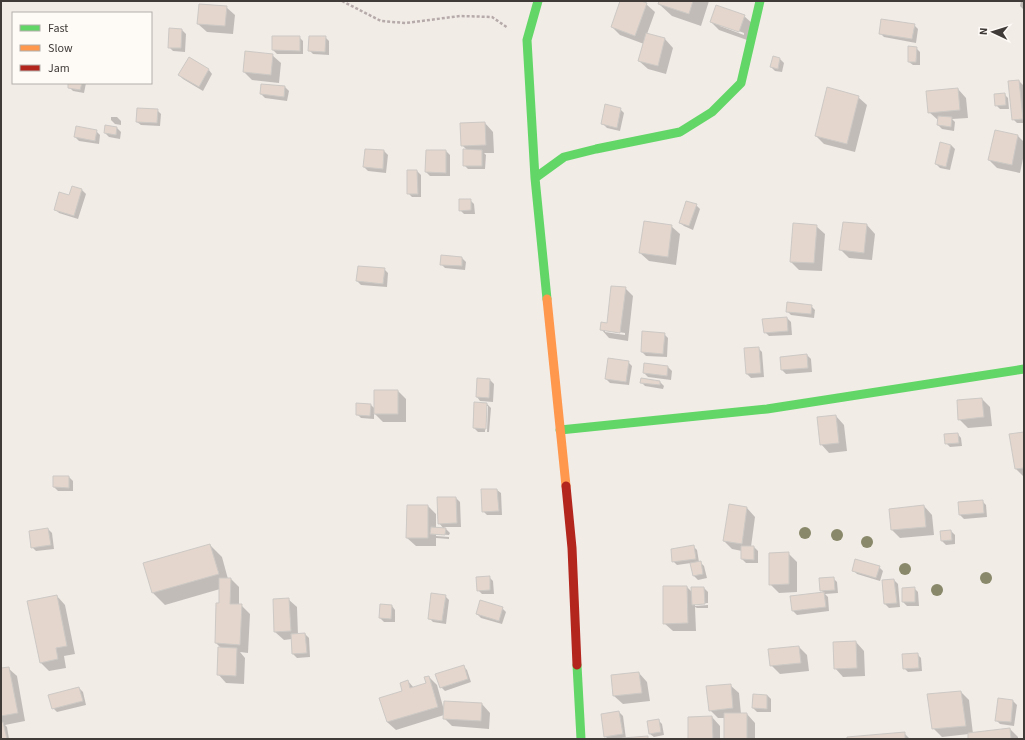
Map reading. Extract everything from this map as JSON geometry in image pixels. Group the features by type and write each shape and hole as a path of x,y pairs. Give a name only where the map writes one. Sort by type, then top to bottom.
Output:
{"street":[{"path":"538,1 527,40 536,178 572,548 581,739"},
{"path":"536,178 564,158 596,149 680,132 712,112 741,83 760,1"},
{"path":"560,430 767,409 1024,369"}],"path":[{"path":"342,1 381,21 406,23 460,16 492,17 527,40"}],"building":[{"path":"620,1 641,1 647,3 635,36 611,27"},
{"path":"659,1 693,1 689,14 658,4"},
{"path":"199,4 227,6 225,26 197,24"},
{"path":"716,5 745,15 739,32 710,22"},
{"path":"881,19 915,24 912,39 879,34"},
{"path":"169,28 182,29 181,48 168,48"},
{"path":"646,33 665,38 658,66 638,61"},
{"path":"272,36 300,36 300,51 272,50"},
{"path":"309,36 326,36 325,52 308,51"},
{"path":"908,46 917,47 916,62 908,62"},
{"path":"245,51 273,54 271,75 243,72"},
{"path":"773,56 780,58 778,69 770,67"},
{"path":"189,57 209,69 199,87 178,75"},
{"path":"1019,80 1023,119 1012,120 1008,81"},
{"path":"68,84 82,84 80,90 68,88"},
{"path":"261,84 285,86 284,97 260,94"},
{"path":"827,87 859,96 847,144 815,136"},
{"path":"958,88 960,110 928,113 926,91"},
{"path":"1005,93 1006,105 995,106 994,94"},
{"path":"605,104 621,108 617,128 601,124"},
{"path":"137,108 158,109 157,123 136,122"},
{"path":"938,116 952,117 951,127 937,125"},
{"path":"485,122 486,145 461,146 460,123"},
{"path":"105,125 117,127 116,135 104,133"},
{"path":"76,126 97,130 95,141 74,137"},
{"path":"995,130 1018,135 1012,165 988,160"},
{"path":"940,142 951,145 946,167 935,164"},
{"path":"365,149 384,150 383,169 363,167"},
{"path":"463,149 482,150 482,166 463,166"},
{"path":"426,150 446,150 446,173 425,172"},
{"path":"407,170 417,170 418,194 407,194"},
{"path":"72,186 82,189 74,216 54,210 59,192 69,195"},
{"path":"459,199 471,199 471,210 459,211"},
{"path":"686,201 697,204 689,226 679,223"},
{"path":"644,221 672,225 668,257 639,253"},
{"path":"843,222 867,224 864,253 839,250"},
{"path":"793,223 817,225 814,263 790,262"},
{"path":"441,255 462,257 462,266 440,265"},
{"path":"358,266 385,268 383,284 356,281"},
{"path":"611,286 626,287 620,333 600,330 601,322 607,323"},
{"path":"787,302 812,305 811,314 786,312"},
{"path":"787,317 788,331 764,333 762,319"},
{"path":"642,331 665,333 663,354 641,352"},
{"path":"759,347 761,373 746,374 744,348"},
{"path":"807,354 808,368 781,370 780,357"},
{"path":"608,358 629,361 626,382 605,379"},
{"path":"644,363 668,366 667,376 643,373"},
{"path":"477,378 490,379 489,398 476,397"},
{"path":"641,378 660,381 660,385 640,383"},
{"path":"374,390 398,390 398,414 374,414"},
{"path":"982,398 984,417 958,420 957,400"},
{"path":"474,402 487,403 486,429 473,428"},
{"path":"356,403 371,404 370,416 356,415"},
{"path":"836,415 839,443 820,445 817,417"},
{"path":"1024,432 1024,468 1015,469 1009,434"},
{"path":"958,433 959,443 945,444 944,434"},
{"path":"53,476 69,476 69,488 53,487"},
{"path":"481,489 497,489 499,511 482,512"},
{"path":"437,497 456,497 457,523 438,524"},
{"path":"983,500 984,513 959,515 958,502"},
{"path":"729,504 747,507 742,544 723,541"},
{"path":"407,505 428,505 428,538 406,538"},
{"path":"924,505 926,527 891,530 889,509"},
{"path":"431,527 446,528 445,535 430,534"},
{"path":"48,528 51,545 31,548 29,531"},
{"path":"951,530 952,540 941,541 940,531"},
{"path":"210,544 219,574 152,593 143,563"},
{"path":"694,545 696,559 672,562 671,549"},
{"path":"741,546 754,546 754,560 741,559"},
{"path":"789,552 789,584 769,585 769,553"},
{"path":"855,559 880,566 876,578 852,571"},
{"path":"701,561 703,574 693,576 690,563"},
{"path":"490,576 490,590 477,591 476,577"},
{"path":"834,577 835,590 820,591 819,578"},
{"path":"219,578 231,578 230,604 242,604 240,645 215,643 216,603 219,603"},
{"path":"894,579 897,603 884,604 882,580"},
{"path":"663,586 687,586 688,623 663,624"},
{"path":"691,587 704,587 705,604 692,605"},
{"path":"915,587 915,602 902,602 902,588"},
{"path":"824,592 826,607 792,611 790,596"},
{"path":"431,593 446,595 442,621 428,619"},
{"path":"57,595 67,646 56,648 58,659 40,663 27,601"},
{"path":"289,598 291,631 274,632 273,599"},
{"path":"480,600 503,607 499,621 476,614"},
{"path":"380,604 392,605 391,619 379,618"},
{"path":"305,633 307,653 292,654 291,634"},
{"path":"856,641 857,668 834,669 833,642"},
{"path":"799,646 801,663 770,666 768,649"},
{"path":"218,647 237,648 236,676 217,675"},
{"path":"918,653 919,668 903,669 902,654"},
{"path":"464,665 468,679 440,688 435,674"},
{"path":"9,667 18,713 1,716 1,668"},
{"path":"639,672 642,693 613,696 611,675"},
{"path":"429,676 438,707 387,722 379,698 402,691 400,683 408,680 410,688 426,683 424,677"},
{"path":"731,684 733,708 709,711 706,686"},
{"path":"79,687 83,701 52,709 48,695"},
{"path":"961,691 966,726 932,729 927,694"},
{"path":"753,694 767,695 767,709 752,708"},
{"path":"998,698 1013,700 1011,722 995,721"},
{"path":"444,701 482,703 481,721 443,719"},
{"path":"619,711 623,734 604,737 601,714"},
{"path":"724,713 747,713 747,739 724,739"},
{"path":"712,716 713,739 688,739 688,717"},
{"path":"659,719 661,732 649,734 647,721"},
{"path":"3,722 7,739 1,739 1,723"},
{"path":"1010,728 1011,739 968,739 968,733"},
{"path":"905,732 905,739 847,739 847,737"},
{"path":"648,736 648,739 622,739 622,738"}],"traffic: fast":[{"path":"538,1 527,40 535,178 547,299"},
{"path":"535,178 564,157 680,132 712,112 741,83 760,1"},
{"path":"560,430 767,409 1024,369"},
{"path":"577,665 581,739"}],"traffic: slow":[{"path":"547,299 566,486"}],"traffic: jam":[{"path":"566,486 572,548 577,665"}]}
